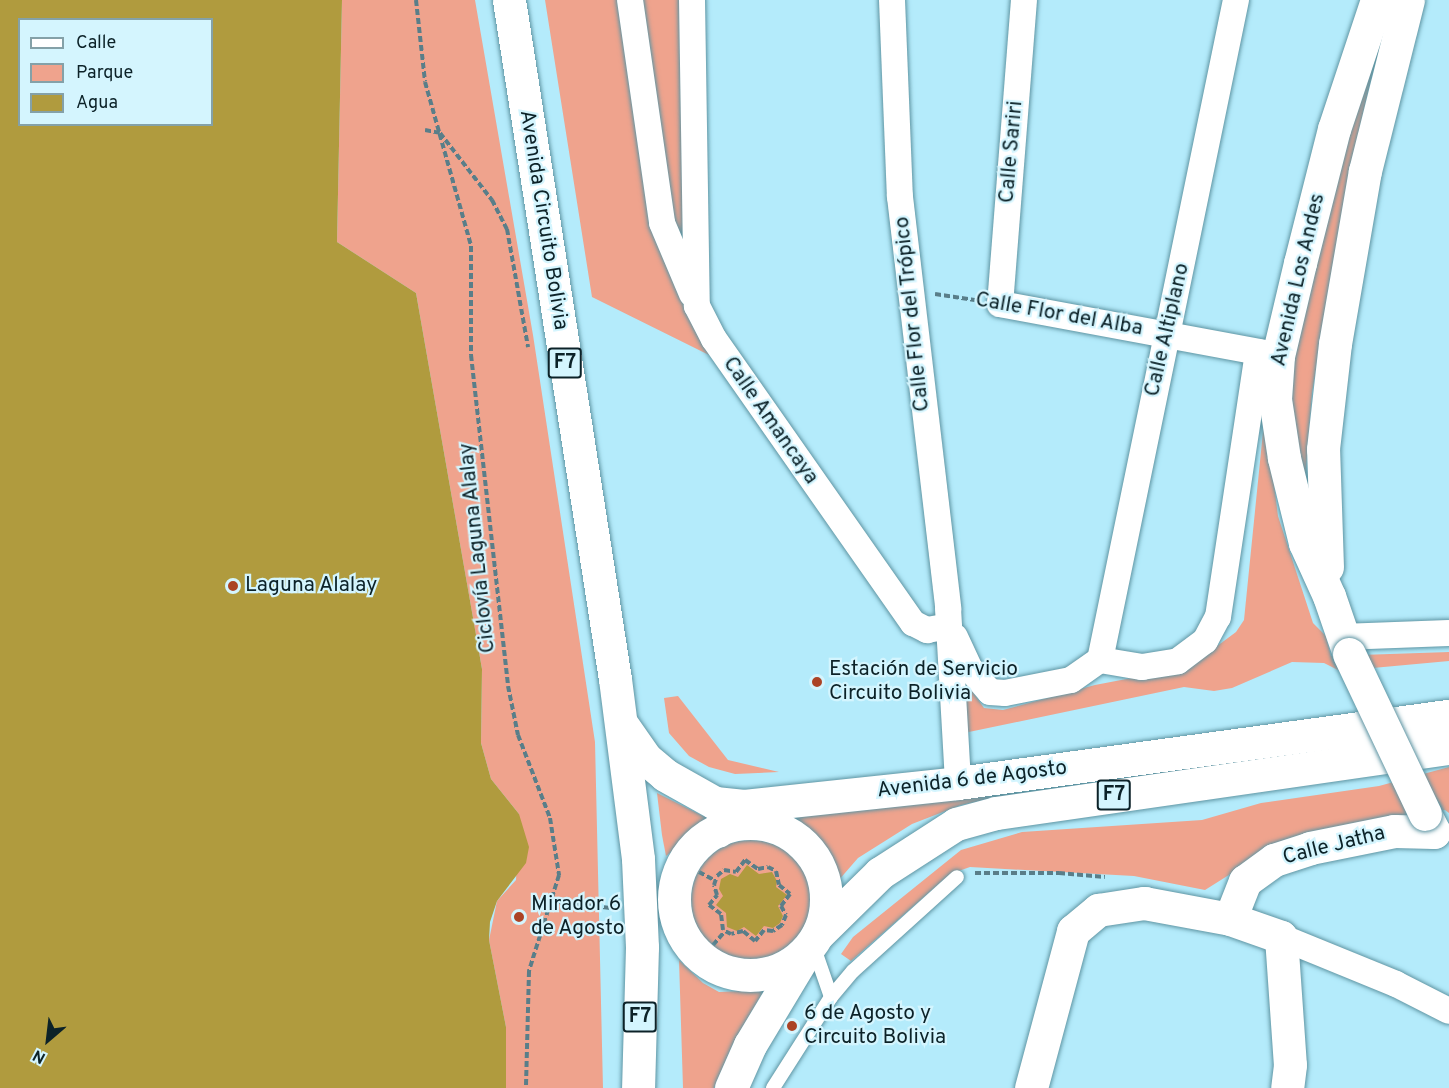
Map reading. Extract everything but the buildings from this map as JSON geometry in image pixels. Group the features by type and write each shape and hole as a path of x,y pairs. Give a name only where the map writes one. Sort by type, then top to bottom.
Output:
{"main road":[{"name":"Avenida Circuito Bolivia","path":"509,0 622,725 638,859 642,947 639,1088"},
{"name":"Avenida Los Andes","path":"1377,0 1334,129 1268,354 1284,458 1305,543 1329,596 1345,645 1436,828"},
{"name":"Avenida Los Andes","path":"1329,596 1323,449 1335,344 1365,171 1408,0"},
{"name":"Avenida 6 de Agosto","path":"744,806 958,783 1449,716"},
{"name":"Avenida Circuito Bolivia","path":"622,725 645,758 688,791 715,803 744,806"},
{"name":"Avenida 6 de Agosto","path":"812,942 880,873 956,824 996,813 1449,748"},
{"name":"F7","path":"731,1088 750,1045 812,942 825,911 822,875 802,844 770,826 744,806 718,831 693,850 690,870 675,905 712,965 746,975 778,970 812,942"},
{"name":"F7","path":"718,831 744,824 770,826"},
{"name":"Calle Jatha","path":"1230,920 1245,881 1274,860 1310,848 1394,831 1436,828"},
{"path":"638,859 658,906 700,943"},
{"path":"642,947 658,906 690,870"},
{"path":"1031,1088 1073,931 1098,910 1144,903 1230,920 1281,937 1290,1065 1287,1088"}],"street":[{"path":"630,0 662,223 697,306"},
{"name":"Calle Amancaya","path":"692,0 697,306 714,339 913,623 927,630 949,626"},
{"name":"Calle Flor del Trópico","path":"892,0 900,197 949,626"},
{"name":"Calle Sariri","path":"1000,304 1024,0"},
{"name":"Calle Altiplano","path":"1100,660 1160,357 1170,333 1236,0"},
{"name":"Calle Flor del Alba","path":"1000,304 1170,333 1268,354"},
{"path":"949,626 970,669 990,692 1071,680 1100,660 1142,667 1178,661 1205,641 1218,617 1268,354"},
{"path":"949,626 958,783"},
{"path":"1345,645 1449,633"},
{"path":"1281,937 1396,984 1449,1011"}],"lane":[{"path":"773,1088 831,997 853,971 957,877"},
{"path":"812,942 831,997"}],"path":[{"name":"Ciclovía Laguna Alalay","path":"416,0 425,82 471,246 471,355 508,686 518,735 550,819 558,875 552,902 535,941 529,971 526,1088"},
{"path":"425,130 440,133 466,171 492,200 507,229 528,347"},
{"name":"Calle Flor del Alba","path":"910,290 1000,304"},
{"path":"700,943 725,931 742,931 755,941 764,930 778,929 786,915 782,906 790,894 779,885 776,871 768,867 758,869 746,860 736,872 724,870 714,880"},
{"path":"690,870 714,880"},
{"path":"714,880 717,895 709,905 721,914 719,921 725,931"},
{"path":"541,900 601,907"}],"green space":[{"path":"342,0 475,0 533,335 595,742 603,1088 506,1088 506,1027 489,940 497,901 516,880 519,814 491,779 481,743 482,669 416,293 337,242"},
{"path":"545,0 625,0 659,247 709,355 592,297"},
{"path":"638,0 683,0 683,254 668,203"},
{"path":"1389,0 1351,166 1312,393 1305,481 1287,385 1342,139"},
{"path":"1265,412 1278,516 1313,623 1326,636 1331,656 1449,652 1449,661 1340,671 1324,663 1292,662 1232,688 1214,691 1184,687 964,733 953,664 984,708 1003,710 1095,685 1189,667 1236,632 1244,620"},
{"path":"678,696 728,760 779,772 735,774 709,767 689,756 669,733 664,698"},
{"path":"1449,767 1449,813 1445,810 1408,816 1267,851 1205,890 1134,876 970,867 950,874 851,961 841,954 853,937 961,850 1022,832 1202,820 1261,803 1379,786"},
{"path":"1032,789 961,805 912,824 858,858 838,881 829,851 792,816"},
{"path":"657,793 711,820 666,856 662,835"},
{"path":"751,840 774,844 794,857 807,877 811,900 807,923 794,943 774,956 751,960 728,956 708,943 695,923 691,900 695,877 708,857 728,844"},
{"path":"679,960 703,983 719,992 764,990 733,1044 714,1088 683,1088"}],"water":[{"name":"Laguna Alalay","path":"0,0 342,0 337,242 416,293 482,669 481,743 491,779 519,814 529,847 526,863 497,901 490,922 489,940 506,1027 506,1088 0,1088"},
{"path":"747,865 759,874 772,872 777,881 776,887 787,895 778,906 783,916 780,923 773,928 764,926 756,936 744,927 737,931 727,927 726,913 716,905 723,896 719,889 721,879 730,874 738,877"}],"place":[{"name":"Laguna Alalay","path":"233,586"},
{"name":"Estación de Servicio Circuito Bolivia","path":"817,682"},
{"name":"Mirador 6 de Agosto","path":"519,917"},
{"name":"6 de Agosto y Circuito Bolivia","path":"792,1026"}]}
